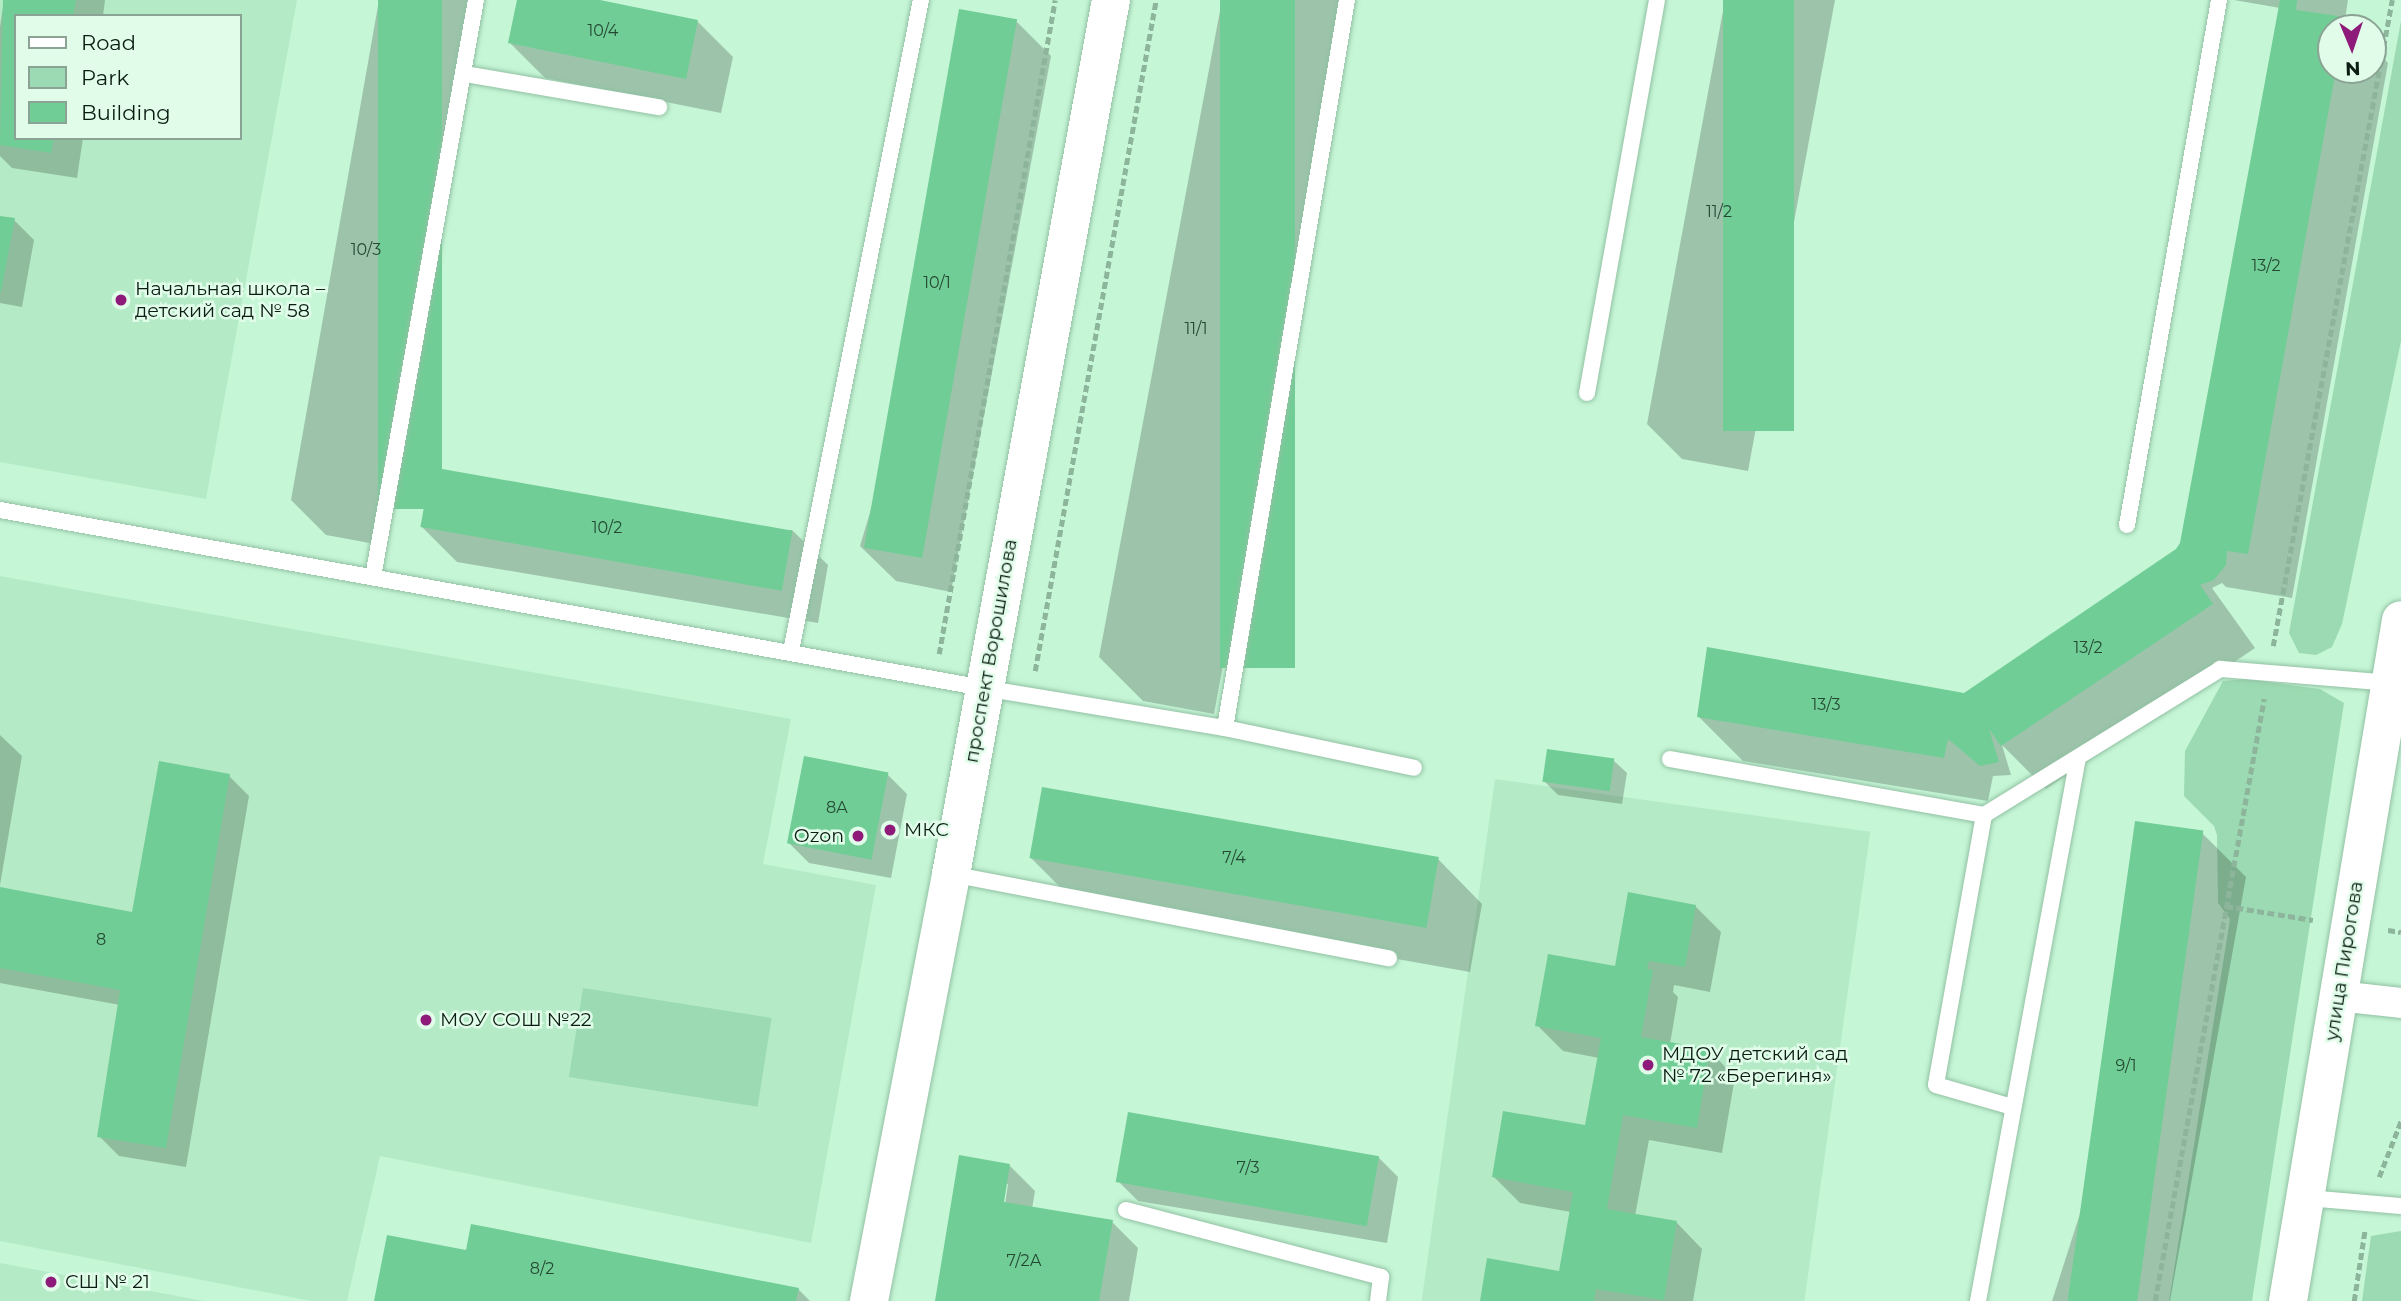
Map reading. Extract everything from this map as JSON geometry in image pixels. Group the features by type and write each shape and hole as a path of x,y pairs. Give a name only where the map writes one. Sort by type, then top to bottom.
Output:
{"street":[{"name":"проспект Ворошилова","path":"869,1301 951,874 1111,0"},
{"name":"улица Пирогова","path":"2288,1301 2401,620"},
{"path":"2338,996 2401,1003"}],"lane":[{"path":"373,577 477,0"},
{"path":"791,652 921,0"},
{"path":"1225,728 1347,0"},
{"path":"1587,393 1657,0"},
{"path":"2127,525 2218,0"},
{"path":"465,74 659,107"},
{"path":"0,509 984,688 1225,728 1414,768"},
{"path":"1670,759 1984,815 2220,669 2389,683"},
{"path":"1978,1301 2078,758"},
{"path":"1984,815 1936,1085 2012,1107"},
{"path":"951,874 1389,958"},
{"path":"2307,1198 2401,1206"},
{"path":"1126,1210 1381,1277 1378,1301"}],"path":[{"path":"935,679 1055,0"},
{"path":"1030,696 1156,0"}],"shaded area":[{"name":"Начальная школа – детский сад № 58","path":"0,0 297,0 206,499 0,462"},
{"name":"МОУ СОШ №22","path":"0,576 791,719 763,864 876,885 811,1243 380,1156 347,1301 311,1301 0,1241"},
{"name":"МДОУ детский сад № 72 «Берегиня»","path":"1495,779 1870,832 1804,1301 1422,1301"},
{"name":"СШ № 21","path":"0,1263 204,1301 0,1301"}],"green space":[{"path":"2401,21 2401,341 2342,624 2332,647 2316,655 2299,653 2289,633"},
{"path":"2246,679 2320,689 2344,703 2252,1301 2169,1301 2230,919 2218,903 2217,835 2214,826 2184,796 2185,751 2223,681"},
{"path":"583,988 772,1018 758,1107 569,1077"},
{"path":"2401,1231 2401,1301 2362,1301 2371,1236"}],"building":[{"path":"3,0 76,0 73,14 14,14 14,140 54,140 51,153 0,145"},
{"path":"378,0 442,0 442,509 378,509"},
{"path":"517,0 600,0 698,20 686,79 508,43"},
{"path":"1220,0 1295,0 1295,668 1220,668"},
{"path":"1723,0 1794,0 1794,431 1723,431"},
{"path":"2280,0 2297,0 2296,10 2324,14 2317,14 2317,84 2333,84 2248,554 2227,551 2226,565 2214,580 2200,585 2213,604 2001,746 1989,729 1999,762 1980,766 1948,739 1944,758 1697,717 1707,647 1964,693 2176,549 2180,543"},
{"path":"959,9 1017,19 922,558 864,548"},
{"path":"0,216 15,218 1,292 0,292"},
{"path":"431,467 792,531 782,591 420,527"},
{"path":"1547,749 1614,758 1610,791 1542,782"},
{"path":"804,756 888,772 871,860 787,843"},
{"path":"159,761 230,774 166,1148 97,1137 120,990 0,968 0,887 132,912"},
{"path":"1042,787 1439,857 1426,928 1029,858"},
{"path":"2135,821 2203,831 2137,1301 2068,1301"},
{"path":"1628,892 1696,905 1685,967 1649,961 1647,969 1653,970 1641,1037 1710,1049 1697,1128 1623,1115 1607,1209 1677,1221 1664,1300 1596,1289 1594,1301 1480,1301 1487,1258 1559,1271 1573,1192 1492,1177 1503,1111 1585,1125 1601,1038 1535,1026 1548,954 1615,966"},
{"path":"1128,1112 1379,1156 1367,1226 1116,1182"},
{"path":"959,1155 1010,1164 1004,1202 1113,1220 1099,1301 935,1301"},
{"path":"471,1224 799,1288 796,1301 374,1301 387,1235 466,1250"}],"place":[{"name":"Начальная школа – детский сад № 58","path":"121,300"},
{"name":"МКС","path":"890,830"},
{"name":"Ozon","path":"858,836"},
{"name":"МОУ СОШ №22","path":"426,1020"},
{"name":"МДОУ детский сад № 72 «Берегиня»","path":"1648,1065"},
{"name":"СШ № 21","path":"51,1282"}]}
